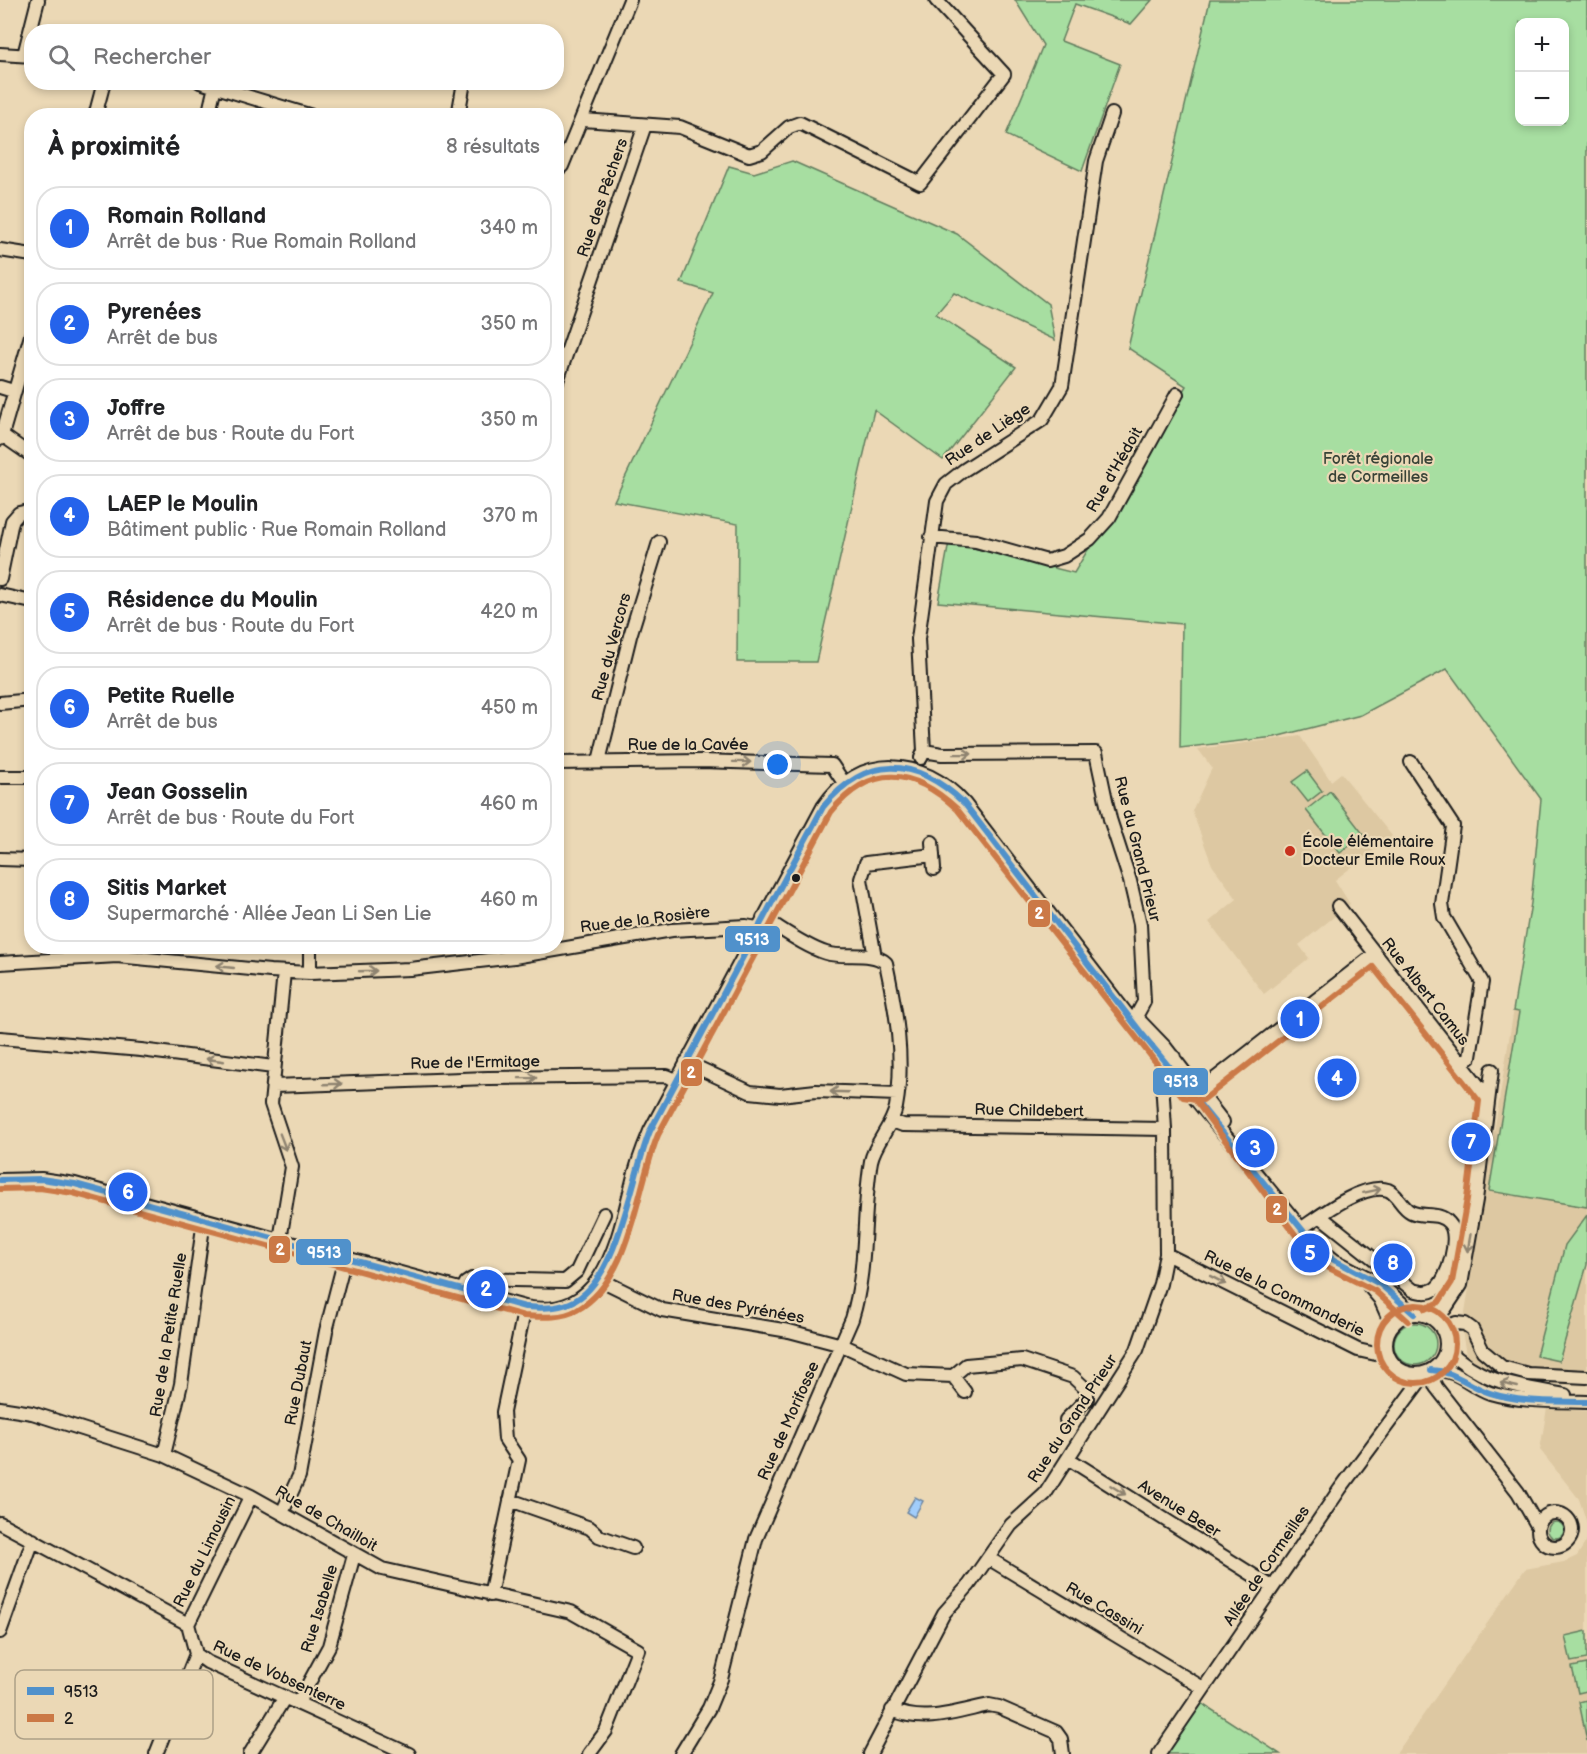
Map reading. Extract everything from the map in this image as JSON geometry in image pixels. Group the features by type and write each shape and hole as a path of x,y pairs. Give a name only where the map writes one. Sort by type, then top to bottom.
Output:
{"street":[{"path":"34,24 38,0"},
{"path":"564,162 583,120 630,0"},
{"path":"583,120 680,127 749,155 762,151 789,127 800,123 920,183 1004,74 936,0"},
{"path":"0,54 24,56"},
{"path":"96,108 102,90"},
{"path":"210,108 214,90"},
{"path":"228,90 286,108"},
{"path":"459,108 463,90"},
{"name":"Rue de Liège","path":"924,751 918,639 937,501 946,484 1042,420 1062,386 1096,161 1112,114"},
{"name":"Rue des Pêchers","path":"564,361 645,125"},
{"path":"0,250 24,254"},
{"path":"24,361 1,437 24,451"},
{"path":"0,387 13,391"},
{"name":"Rue d'Hédoit","path":"931,537 976,541 1047,561 1064,556 1090,539 1109,518 1177,393"},
{"path":"0,579 12,521 24,512"},
{"name":"Rue du Vercors","path":"599,761 630,636 658,542"},
{"path":"0,594 24,600"},
{"path":"0,703 24,701"},
{"path":"918,770 924,751"},
{"name":"Rue du Grand Prieur","path":"924,751 942,754 1096,753 1110,819 1130,881 1140,924 1144,1002 1135,1020"},
{"name":"Rue de la Cavée","path":"564,763 599,761 832,765 844,783"},
{"path":"1411,762 1453,826 1442,904 1444,917 1482,982 1470,1057 1461,1064"},
{"path":"0,1180 41,1179 75,1184 525,1307 545,1310 561,1306 582,1296 599,1279 615,1251 631,1185 646,1139 823,807 844,783 860,775 882,769 918,770 939,780 964,803 1135,1020 1155,1051 1170,1061 1199,1091 1280,1201"},
{"path":"0,777 24,777"},
{"path":"760,923 825,953 845,957 875,957 861,879 866,863 933,848 934,868"},
{"path":"0,859 24,860"},
{"name":"Rue Albert Camus","path":"1338,906 1488,1098"},
{"name":"Rue de la Rosière","path":"564,947 672,930 746,926 760,923"},
{"name":"Rue de la Rosière","path":"0,963 72,954"},
{"name":"Rue de la Rosière","path":"102,954 310,973 410,969 519,954"},
{"path":"310,954 310,973"},
{"path":"1186,1089 1194,1093 1199,1091 1375,954"},
{"name":"Rue de Morifosse","path":"681,1754 709,1708 721,1679 756,1539 799,1436 842,1345 861,1289 872,1158 892,1120 897,1094 899,1039 893,998 886,963 875,957"},
{"path":"280,1240 292,1167 271,1104 284,972"},
{"path":"1135,1020 1151,1032 1186,1089 1323,1252 1359,1275 1380,1284 1414,1314"},
{"path":"0,1038 141,1050 273,1067"},
{"name":"Rue du Grand Prieur","path":"870,1754 944,1613 969,1585 1011,1525 1045,1494 1137,1350 1160,1284 1166,1254 1165,1129 1162,1081 1170,1061"},
{"path":"686,1062 750,1092 780,1095 816,1091 897,1094"},
{"path":"1429,1317 1445,1309 1461,1285 1476,1200 1492,1070"},
{"name":"Rue de l'Ermitage","path":"274,1086 488,1078 667,1076 676,1080"},
{"name":"Rue Childebert","path":"892,1120 903,1125 1165,1129"},
{"path":"1302,1228 1320,1216 1352,1198 1385,1190 1394,1193 1411,1212 1443,1217 1454,1229 1456,1242 1440,1284 1434,1290 1419,1292 1413,1290 1320,1216"},
{"path":"462,1291 466,1282 472,1279 565,1281 577,1271 604,1214"},
{"name":"Rue de la Petite Ruelle","path":"164,1455 181,1384 204,1220"},
{"name":"Rue de la Commanderie","path":"1166,1254 1358,1350 1389,1357"},
{"name":"Rue Dubaut","path":"282,1513 299,1476 326,1331 345,1258"},
{"path":"1359,1275 1380,1299 1392,1326"},
{"name":"Rue des Pyrénées","path":"599,1279 662,1310 750,1323 842,1345 906,1374 953,1376"},
{"path":"490,1595 519,1460 505,1439 503,1412 525,1307"},
{"path":"1404,1398 1408,1383 1404,1372 1389,1357 1386,1338 1392,1326 1404,1316 1414,1314 1429,1317 1442,1330 1446,1348 1441,1360 1429,1371"},
{"path":"1442,1330 1456,1323 1465,1324 1492,1360 1514,1371 1587,1377"},
{"path":"1446,1348 1472,1369 1497,1382 1587,1400"},
{"path":"965,1392 953,1376 966,1365 1012,1359 1028,1361 1073,1377 1087,1390 1087,1398 1066,1420"},
{"path":"1429,1371 1436,1387 1518,1492 1527,1508 1538,1527 1541,1540 1549,1546 1559,1547 1568,1541 1572,1532 1570,1522 1563,1514 1548,1514 1527,1508"},
{"name":"Allée de Cormeilles","path":"1159,1754 1404,1398 1429,1371"},
{"path":"1404,1372 1458,1373 1485,1391 1513,1398 1587,1400"},
{"name":"Rue de Chailloit","path":"0,1408 32,1413 164,1455 251,1496 382,1569 570,1612 638,1650 606,1731 589,1754"},
{"path":"1078,1408 1095,1417"},
{"name":"Avenue Beer","path":"1069,1459 1272,1587"},
{"name":"Rue du Limousin","path":"188,1624 251,1496"},
{"path":"510,1500 590,1528 599,1536 633,1548"},
{"path":"1538,1527 1548,1514"},
{"path":"0,1523 188,1624"},
{"path":"0,1632 33,1540"},
{"name":"Rue Isabelle","path":"298,1703 329,1646 354,1555"},
{"name":"Rue Cassini","path":"988,1558 1203,1688"},
{"name":"Rue de Vobsenterre","path":"188,1624 196,1654 207,1662 409,1754"},
{"path":"190,1670 196,1654"},
{"path":"250,1754 285,1697"},
{"path":"892,1710 905,1716 925,1718 989,1705 999,1707 1056,1732 1061,1739 1063,1754"},
{"path":"156,1754 162,1739"}],"shaded area":[{"name":"École élémentaire Docteur Emile Roux","path":"1300,736 1331,781 1341,773 1392,836 1335,880 1350,904 1299,945 1309,958 1264,994 1209,922 1237,899 1212,865 1192,811 1212,768 1198,749"},
{"path":"1531,903 1587,911 1587,1386 1520,1381 1487,1369 1466,1355 1462,1331"},
{"path":"1547,1408 1587,1411 1587,1523 1579,1499 1540,1450"},
{"path":"1587,1540 1587,1754 1396,1754 1525,1569 1564,1562 1577,1556"}],"green space":[{"path":"1015,0 1152,0 1131,24 1075,4 1061,41 1120,64 1082,171 1006,135 1043,45"},
{"name":"Forêt régionale de Cormeilles","path":"1210,0 1587,0 1587,1207 1489,1191 1519,1012 1513,1011 1531,903 1541,799 1447,669 1361,715 1275,737 1180,748 1182,624 938,602 949,542 1074,573 1186,386 1128,348"},
{"path":"792,161 957,234 1048,304 1055,340 954,293 936,314 1016,367 943,460 874,410 816,662 737,662 738,524 614,501 713,293 681,283 729,166 754,173"},
{"path":"1307,771 1322,791 1308,802 1292,782"},
{"path":"1330,791 1364,835 1340,853 1306,810"},
{"path":"1587,1215 1587,1265 1559,1361 1536,1356 1565,1245"},
{"path":"1415,1323 1423,1324 1430,1329 1435,1336 1435,1352 1430,1359 1423,1364 1415,1365 1407,1364 1400,1359 1395,1352 1394,1344 1395,1336 1400,1329 1407,1324"},
{"path":"1553,1522 1559,1522 1564,1530 1562,1536 1553,1538 1548,1533 1548,1527"},
{"path":"1587,1631 1587,1659 1571,1662 1565,1636"},
{"path":"1587,1664 1587,1691 1578,1693 1572,1667"},
{"path":"1587,1700 1587,1741 1579,1702"},
{"path":"1200,1702 1280,1754 1166,1754"}],"water":[{"path":"915,1497 923,1501 914,1517 906,1512"}],"transit line":[{"name":"9513","path":"0,1180 41,1179 75,1184 525,1307 542,1308 570,1303 587,1292 612,1252 650,1131 823,807 840,790 857,778 874,770 892,768 909,770 927,777 946,788 964,803 1143,1035 1313,1243 1334,1260 1380,1284 1414,1314"},
{"name":"2","path":"0,1189 40,1188 73,1193 524,1316 551,1317 571,1313 595,1296 610,1277 630,1231 658,1135 831,812 846,796 861,785 877,779 892,777 908,779 924,785 941,795 957,809 1183,1097 1203,1100 1373,967 1479,1101 1467,1199 1452,1282 1439,1302 1425,1309"},
{"name":"2","path":"1172,1069 1306,1249 1329,1268 1375,1291 1408,1321"},
{"name":"2","path":"1416,1305 1431,1308 1444,1316 1452,1329 1455,1344 1452,1359 1444,1372 1431,1380 1416,1383 1401,1380 1388,1372 1380,1359 1377,1344 1380,1329 1388,1316 1401,1308 1416,1305"},
{"name":"9513","path":"1431,1370 1447,1373 1482,1390 1502,1396 1538,1401 1587,1402"}],"place":[{"name":"École élémentaire Docteur Emile Roux","path":"1290,851"},
{"name":"Romain Rolland","path":"1300,1019"},
{"name":"LAEP le Moulin","path":"1337,1078"},
{"name":"Jean Gosselin","path":"1471,1142"},
{"name":"Joffre","path":"1255,1148"},
{"name":"Petite Ruelle","path":"128,1192"},
{"name":"Résidence du Moulin","path":"1310,1253"},
{"name":"Sitis Market","path":"1393,1263"},
{"name":"Pyrenées","path":"486,1289"}]}
